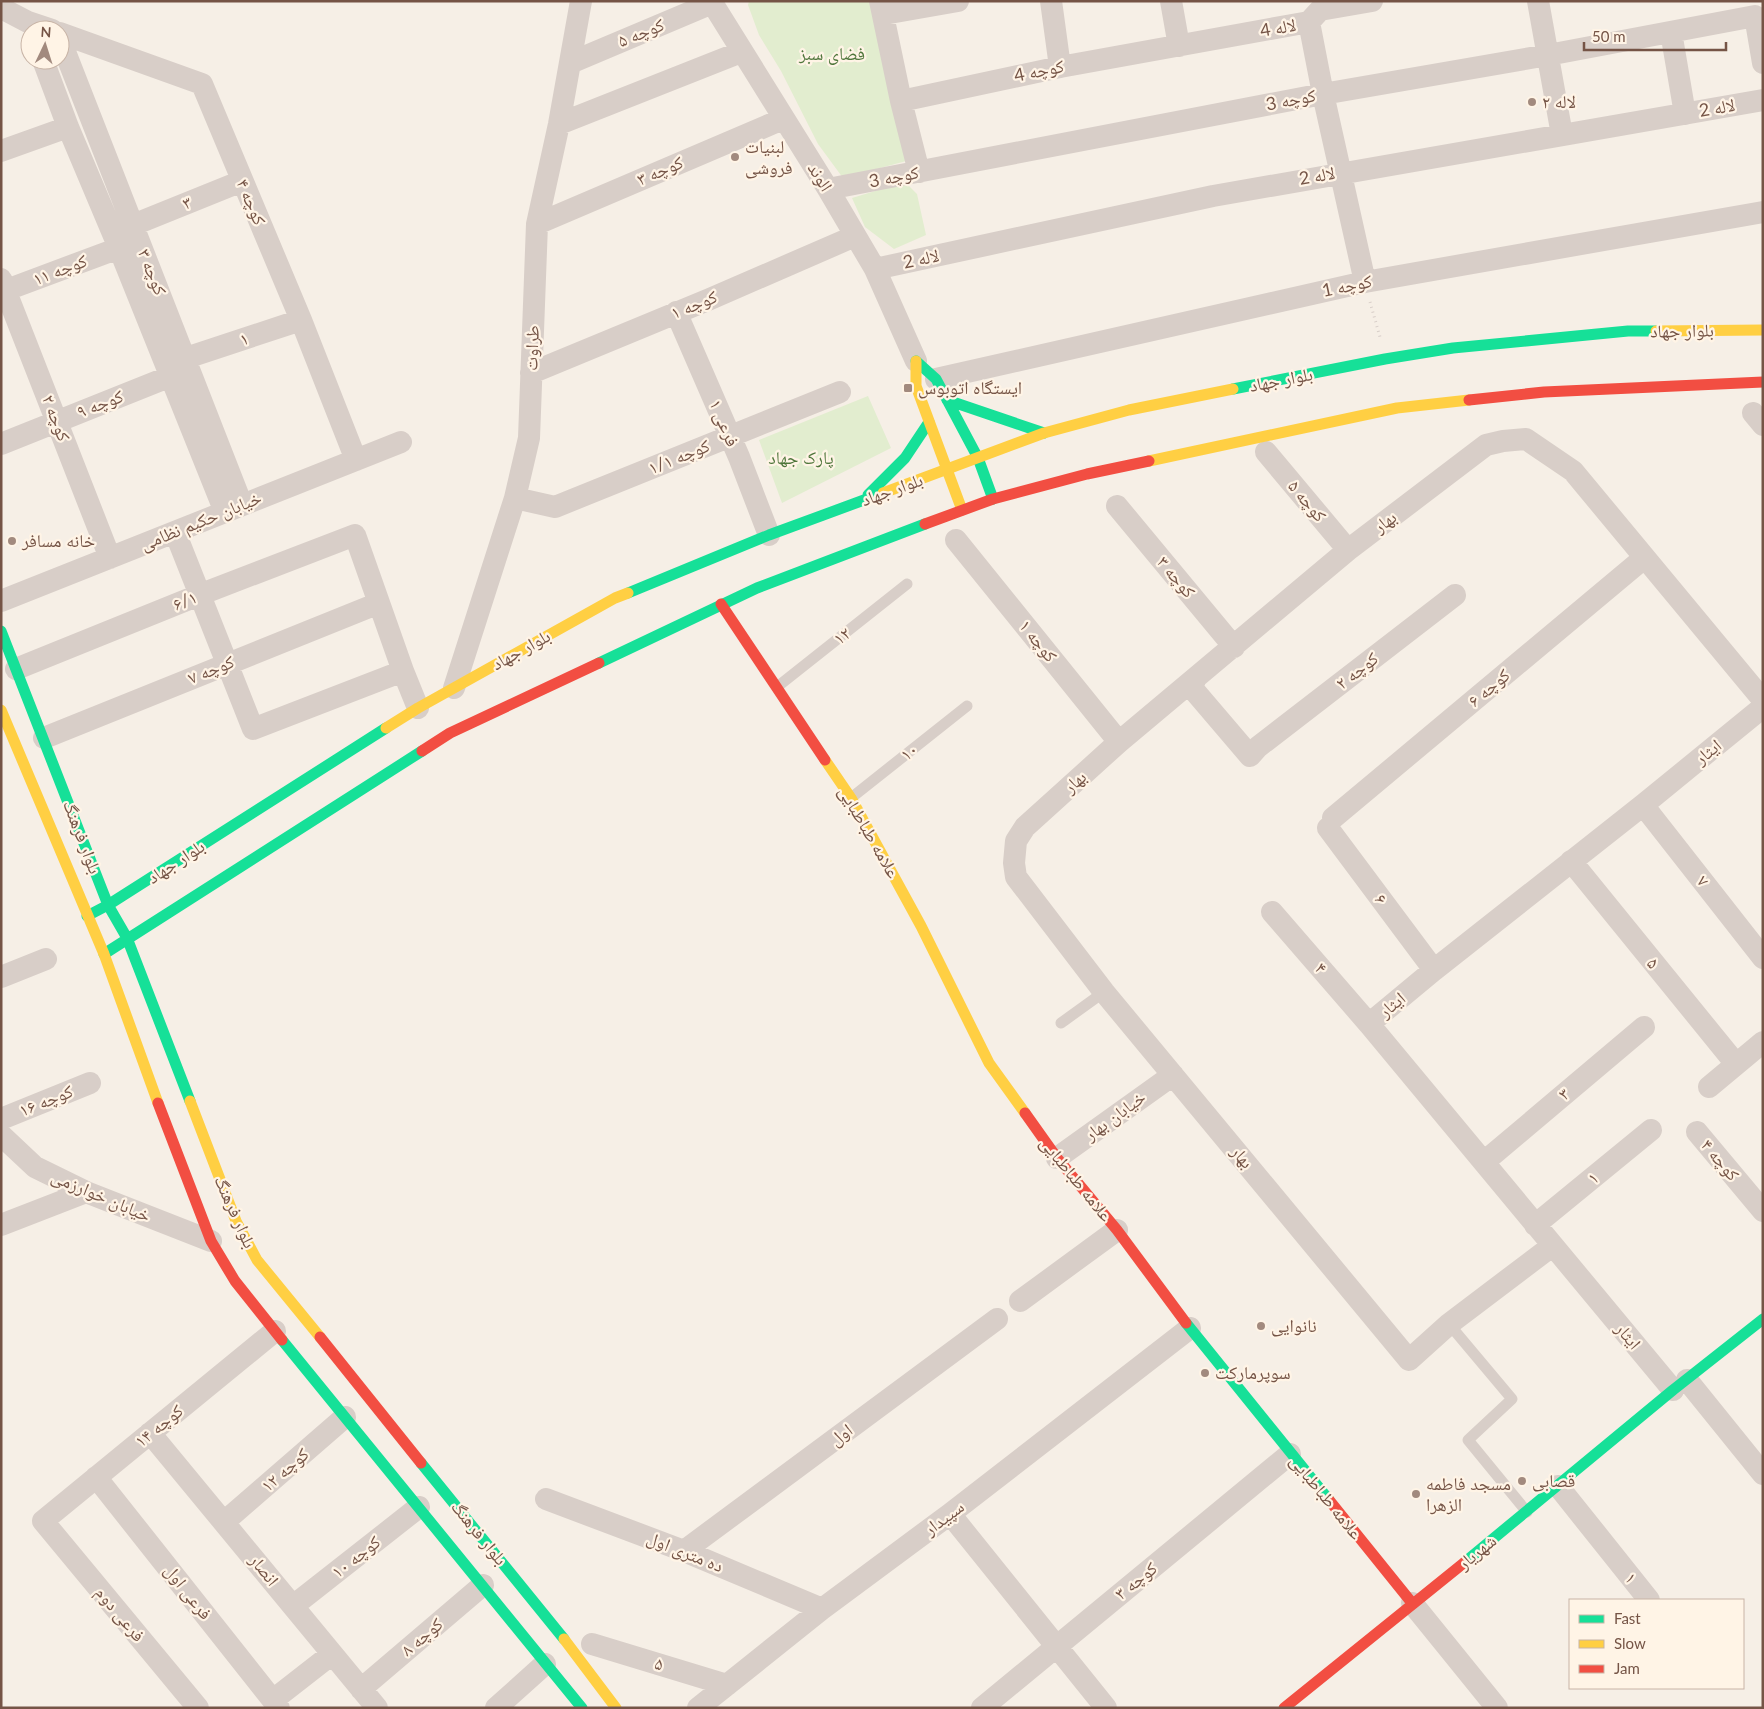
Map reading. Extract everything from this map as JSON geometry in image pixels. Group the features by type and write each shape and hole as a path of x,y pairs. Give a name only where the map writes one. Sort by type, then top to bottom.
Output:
{"main road":[{"name":"بلوار جهاد","path":"87,916 108,906 418,708 615,598 770,535 1044,433 1130,410 1385,359 1453,348 1628,331 1763,330"},
{"name":"الوند","path":"916,361 936,379 978,458 993,499"},
{"name":"الوند","path":"916,361 916,386 962,510"},
{"path":"104,954 450,733 757,588 993,499 1087,474 1397,408 1544,392 1763,382"},
{"path":"946,400 1044,433"},
{"path":"863,501 905,458 929,422"},
{"name":"علامه طباطبایی","path":"721,604 851,798 921,926 989,1063 1057,1158 1117,1230 1190,1328 1412,1604"},
{"name":"بلوار فرهنگ","path":"1,631 108,906 127,938 233,1212 257,1260 562,1636 616,1708"},
{"name":"بلوار فرهنگ","path":"1,710 104,954 177,1156 211,1241 236,1281 582,1708"},
{"name":"شهریار","path":"1284,1708 1763,1319"}],"street":[{"name":"طراوت","path":"454,688 515,498 529,438 537,224 559,124 581,1"},
{"path":"919,172 900,101 882,8 958,1"},
{"path":"1051,1 1060,67"},
{"path":"1171,1 1179,46"},
{"name":"لاله 4","path":"1179,46 1316,11 1372,1"},
{"path":"1538,1 1562,135"},
{"name":"کوچه ۵","path":"570,63 712,2"},
{"name":"الوند","path":"712,2 828,189 875,269 916,361"},
{"path":"1,8 20,20"},
{"path":"1316,11 1323,94 1365,282"},
{"name":"کوچه 3","path":"828,189 1323,94 1548,55 1756,16 1763,63"},
{"path":"1671,32 1685,114"},
{"name":"کوچه ۴","path":"70,37 202,84 301,320 356,460"},
{"name":"کوچه 4","path":"900,101 1060,67 1179,46"},
{"path":"559,124 742,52"},
{"name":"کوچه ۳","path":"70,64 186,358 234,508"},
{"name":"کوچه ۳","path":"47,70 68,127 171,376 234,508"},
{"name":"لاله 2","path":"875,269 1213,196 1341,172 1763,100"},
{"name":"کوچه ۳","path":"537,224 783,119"},
{"path":"1,152 68,127"},
{"name":"۳","path":"133,225 242,181"},
{"name":"کوچه 1","path":"936,379 1365,282 1763,212"},
{"name":"کوچه ۱","path":"531,373 855,236"},
{"name":"کوچه ۱۱","path":"3,287 119,248"},
{"name":"کوچه ۲","path":"3,287 110,558"},
{"name":"فرعی ۱","path":"676,312 730,436 770,535"},
{"name":"۱","path":"186,358 301,320"},
{"name":"کوچه ۹","path":"1,444 171,376"},
{"name":"کوچه ۱/۱","path":"515,498 555,507 840,392"},
{"name":"بهار","path":"1552,1246 1449,1324 1409,1360 1104,992 1016,877 1014,863 1016,841 1025,827 1119,742 1348,550 1486,445 1503,441 1526,440 1573,471 1763,700"},
{"name":"خیابان حکیم نظامی","path":"1,601 401,442"},
{"name":"کوچه ۵","path":"1266,452 1348,550"},
{"name":"کوچه ۳","path":"1117,506 1234,647"},
{"path":"174,532 253,729 403,671"},
{"name":"۶/۱","path":"16,669 199,595 355,536 379,603"},
{"name":"کوچه ۱","path":"956,540 1119,742"},
{"name":"کوچه ۶","path":"1330,823 1644,558"},
{"name":"کوچه ۲","path":"1195,680 1192,688 1250,756 1258,747 1456,595"},
{"path":"379,603 418,708"},
{"name":"کوچه ۷","path":"44,738 379,603"},
{"name":"ایثار","path":"1680,1385 1552,1246 1369,1024 1763,707"},
{"name":"۷","path":"1643,805 1763,958"},
{"name":"۶","path":"1330,823 1434,970"},
{"name":"۵","path":"1571,861 1736,1064"},
{"name":"۴","path":"1272,912 1369,1024"},
{"path":"1,977 46,959"},
{"name":"۳","path":"1484,1162 1644,1027"},
{"path":"1709,1087 1763,1042"},
{"name":"خیابان بهار","path":"1057,1158 1173,1074"},
{"name":"کوچه ۱۶","path":"1,1119 90,1083"},
{"name":"۱","path":"1535,1225 1651,1130"},
{"name":"کوچه ۴","path":"1697,1132 1763,1211"},
{"name":"خیابان خوارزمی","path":"1,1135 35,1167 86,1192 211,1241"},
{"path":"1,1225 86,1192"},
{"path":"1020,1301 1117,1230"},
{"name":"اول","path":"684,1551 998,1319"},
{"name":"سپیدار","path":"698,1708 822,1609 950,1514 1190,1328"},
{"name":"کوچه ۱۴","path":"42,1521 276,1331"},
{"path":"1680,1385 1763,1474"},
{"name":"کوچه ۱۲","path":"224,1522 346,1417"},
{"name":"انصار","path":"150,1433 377,1708"},
{"name":"کوچه ۳","path":"982,1708 1290,1454"},
{"name":"فرعی اول","path":"96,1477 276,1704"},
{"name":"۱","path":"1558,1486 1647,1599"},
{"name":"ده متری اول","path":"546,1499 684,1551 822,1609"},
{"name":"کوچه ۱۰","path":"293,1606 419,1507"},
{"path":"950,1514 1106,1708"},
{"name":"فرعی دوم","path":"42,1521 198,1708"},
{"name":"کوچه ۸","path":"361,1689 483,1585"},
{"name":"علامه طباطبایی","path":"1412,1604 1498,1708"},
{"name":"۵","path":"592,1644 727,1685"},
{"path":"276,1704 332,1654"},
{"path":"496,1708 546,1664"}],"lane":[{"name":"۱۲","path":"777,687 907,584"},
{"name":"۱۰","path":"851,798 967,706"},
{"path":"1061,1023 1104,992"},
{"path":"1449,1324 1512,1399 1468,1440 1527,1512"}],"green space":[{"name":"فضای سبز","path":"749,1 874,1 910,160 843,178 818,144 781,71 759,35 748,5"},
{"path":"905,182 917,194 926,235 894,249 865,227 852,198"},
{"name":"پارک جهاد","path":"868,396 891,448 782,503 759,440"}],"traffic: fast":[{"path":"1233,389 1385,359 1453,348 1628,331 1656,331"},
{"path":"916,361 936,379 978,458 993,499"},
{"path":"947,400 1044,433"},
{"path":"868,495 905,458 929,422"},
{"path":"628,593 769,535 883,493"},
{"path":"599,663 757,588 925,524"},
{"path":"1,631 108,905 127,938 190,1101"},
{"path":"87,916 108,905 386,728"},
{"path":"104,954 422,751"},
{"path":"1465,1562 1673,1390 1763,1319"},
{"path":"1186,1323 1329,1500"},
{"path":"282,1340 582,1708"},
{"path":"421,1463 564,1639"}],"traffic: slow":[{"path":"1656,331 1763,330"},
{"path":"916,361 916,386 962,510"},
{"path":"883,493 1044,433 1129,410 1233,389"},
{"path":"1149,461 1397,408 1469,400"},
{"path":"386,728 418,708 615,598 628,593"},
{"path":"1,710 104,954 158,1103"},
{"path":"825,760 851,798 921,926 989,1063 1025,1113"},
{"path":"190,1101 236,1221 257,1260 320,1337"},
{"path":"564,1639 616,1708"}],"traffic: jam":[{"path":"1469,400 1544,392 1763,382"},
{"path":"925,524 993,499 1087,474 1149,461"},
{"path":"721,604 825,760"},
{"path":"422,751 450,733 599,663"},
{"path":"158,1103 211,1241 235,1281 282,1340"},
{"path":"1025,1113 1057,1158 1117,1230 1186,1323"},
{"path":"320,1337 421,1463"},
{"path":"1329,1500 1412,1603"},
{"path":"1284,1708 1465,1562"}],"place":[{"name":"لاله ۲","path":"1532,102"},
{"name":"لبنیات فروشی","path":"735,157"},
{"name":"ایستگاه اتوبوس","path":"908,388"},
{"name":"خانه مسافر","path":"12,541"},
{"name":"نانوایی","path":"1261,1326"},
{"name":"سوپرمارکت","path":"1205,1373"},
{"name":"قصابی","path":"1522,1481"},
{"name":"مسجد فاطمه الزهرا","path":"1416,1494"}]}
